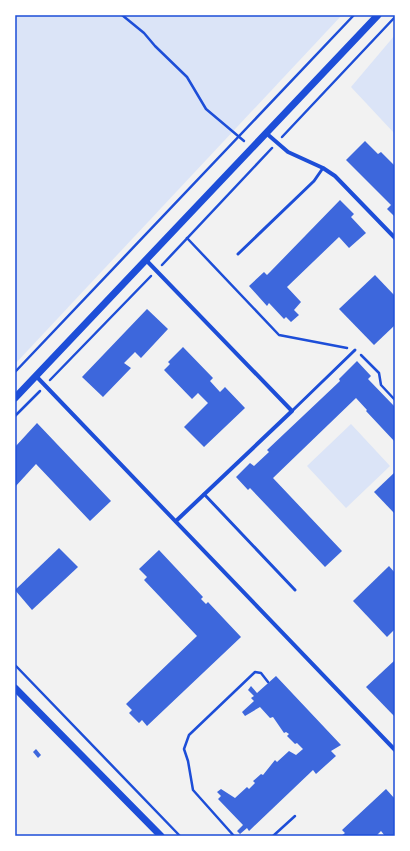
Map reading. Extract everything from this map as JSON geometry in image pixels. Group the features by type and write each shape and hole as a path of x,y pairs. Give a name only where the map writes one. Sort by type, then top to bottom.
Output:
{"street":[{"path":"15,398 378,15"},
{"path":"266,133 288,152 323,168 335,176 395,238"},
{"path":"146,260 292,411 176,520"},
{"path":"36,376 176,520 395,750"},
{"path":"15,688 161,836"}],"lane":[{"path":"238,254 314,181 323,168"},
{"path":"292,411 355,350"},
{"path":"204,494 295,590"}],"path":[{"path":"122,15 144,33 187,78 206,109 251,149"},
{"path":"15,372 354,15"},
{"path":"15,416 187,238 395,17"},
{"path":"177,227 279,335 355,350 379,373 381,385 395,400"},
{"path":"15,665 180,836"},
{"path":"234,836 192,790 188,761 184,749 189,735 255,672 261,673 268,682"},
{"path":"273,836 295,816"}],"shaded area":[{"path":"15,15 342,15 15,364"},
{"path":"395,35 395,134 351,87"},
{"path":"351,424 390,466 346,508 307,466"}],"building":[{"path":"365,141 378,154 381,152 395,166 395,217 387,209 391,205 346,160"},
{"path":"340,200 354,214 351,217 366,233 349,248 339,237 287,287 301,302 294,310 299,315 291,322 286,317 284,319 269,303 267,306 249,286 264,272 267,275"},
{"path":"375,275 395,296 395,325 374,345 339,309"},
{"path":"147,309 168,329 141,358 135,352 124,363 131,368 103,397 82,377"},
{"path":"183,347 213,378 210,381 220,392 225,387 245,408 204,447 184,427 208,403 198,393 192,399 164,370 170,364 168,362"},
{"path":"357,361 371,376 368,379 395,407 395,442 356,398 273,478 342,551 325,567 250,488 248,490 236,477 250,463 254,466 269,452 267,450 340,381 339,379"},
{"path":"37,423 111,501 90,521 36,464 15,487 15,447"},
{"path":"395,472 395,514 374,492"},
{"path":"59,548 78,567 32,610 15,590"},
{"path":"159,550 203,597 201,599 206,604 208,602 241,637 147,726 142,720 139,723 129,713 132,710 126,704 197,636 144,580 147,577 139,569"},
{"path":"389,566 395,573 395,629 387,637 353,601"},
{"path":"395,660 395,717 366,687"},
{"path":"276,676 341,745 331,751 336,756 316,774 313,770 249,831 247,828 240,834 237,831 243,825 218,799 221,796 217,792 221,789 235,798 247,787 249,789 255,783 253,781 261,774 263,775 275,760 277,762 289,751 296,755 303,749 297,743 295,744 287,736 289,734 286,732 284,733 273,717 270,718 260,707 245,716 242,712 254,701 251,698 254,696 248,690 251,686 257,693"},
{"path":"36,749 41,755 38,758 33,752"},
{"path":"386,789 395,799 395,836 385,836 381,831 376,836 341,836 345,833 342,830"}]}
